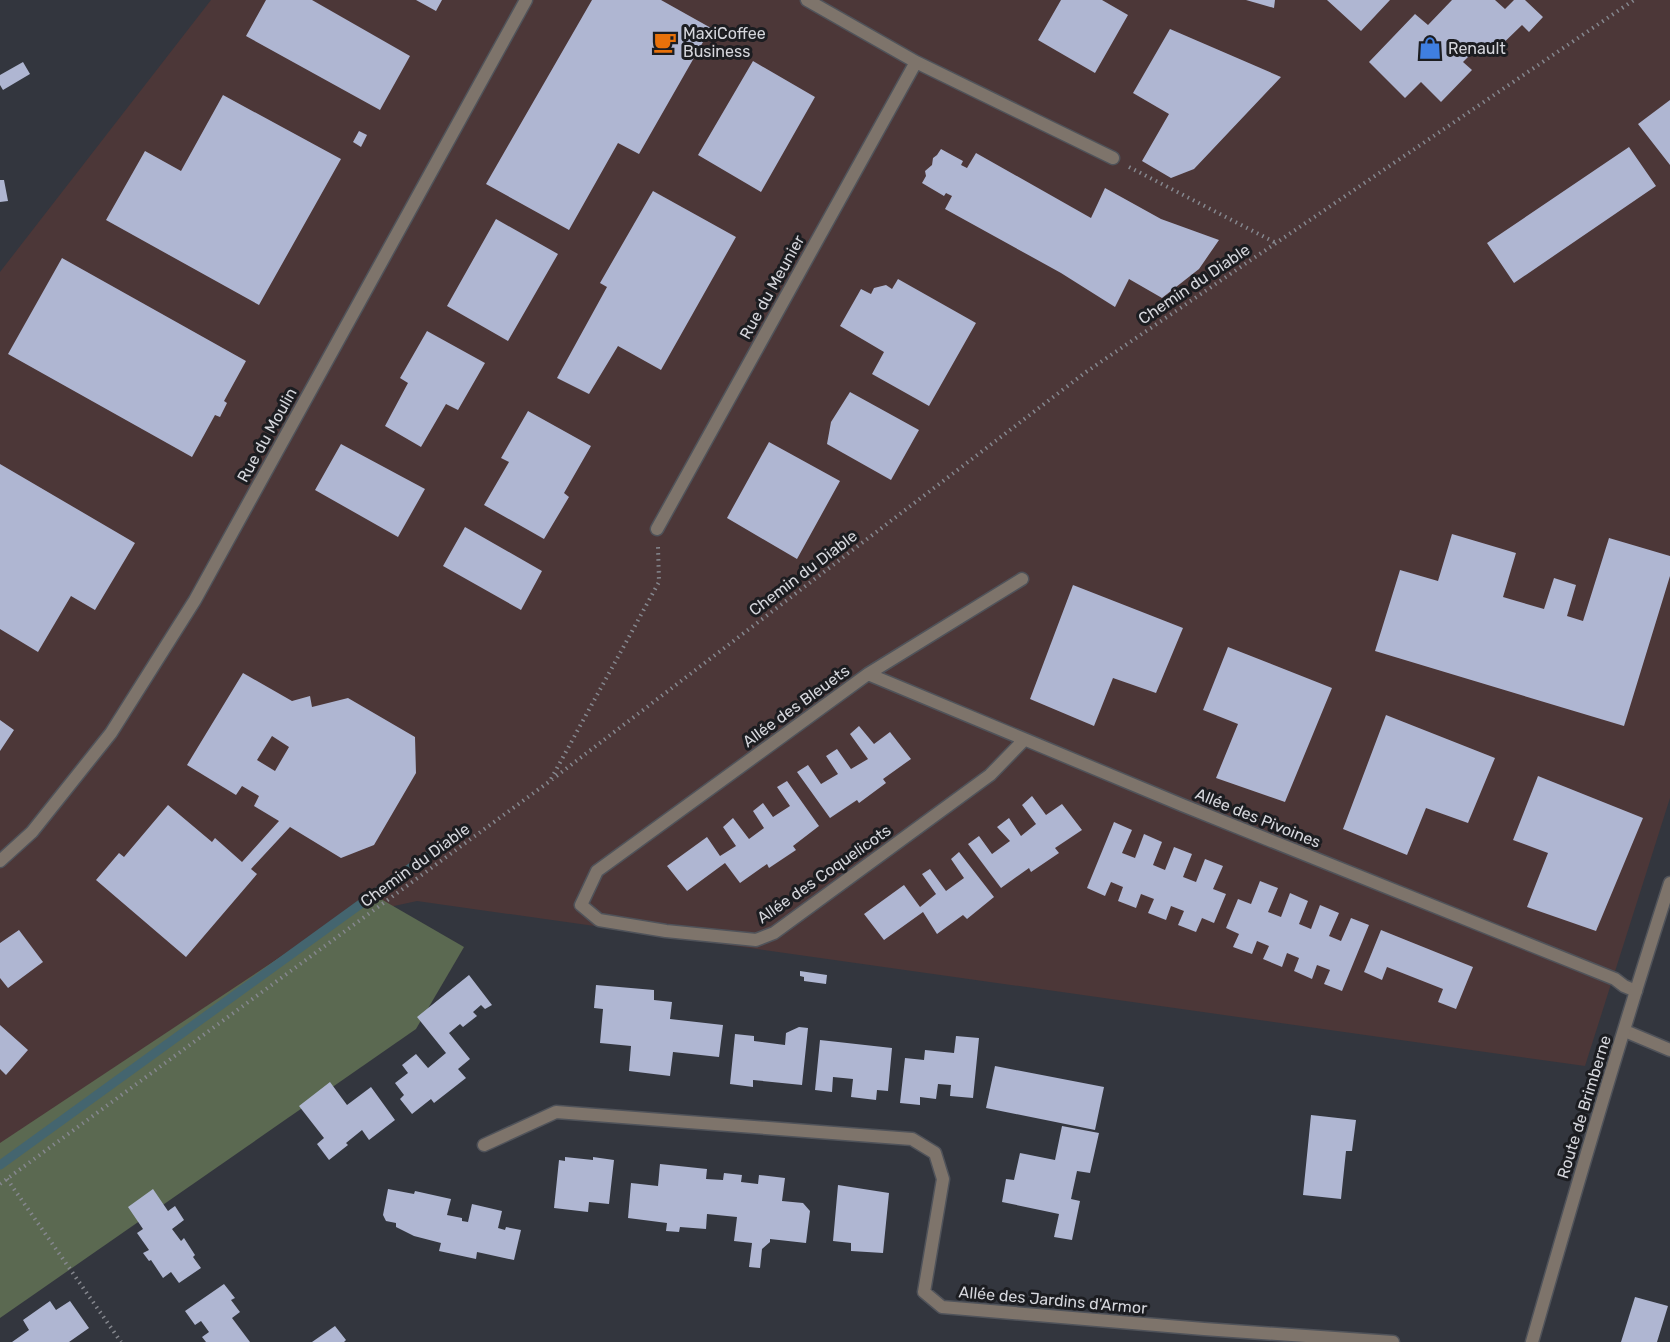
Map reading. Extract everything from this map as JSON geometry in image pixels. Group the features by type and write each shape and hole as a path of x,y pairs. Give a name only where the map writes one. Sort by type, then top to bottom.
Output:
{"street":[{"name":"Rue du Moulin","path":"0,861 32,832 111,733 195,600 526,0"},
{"path":"807,0 916,62 1113,158"},
{"name":"Rue du Meunier","path":"657,529 916,62"},
{"name":"Allée des Bleuets","path":"597,871 868,674 1022,579"},
{"name":"Allée des Pivoines","path":"868,674 1024,740 1615,979 1623,986 1636,991"},
{"name":"Allée des Coquelicots","path":"597,871 581,905 599,920 666,931 756,940 774,933 990,775 1024,740"},
{"name":"Route de Brimberne","path":"1532,1342 1670,883"},
{"path":"1624,1031 1670,1050"},
{"name":"Allée des Jardins d'Armor","path":"484,1145 556,1112 912,1139 935,1153 944,1179 924,1292 942,1307 1393,1342"}],"path":[{"name":"Chemin du Diable","path":"0,1184 550,781 1086,372 1634,0"},
{"path":"1113,158 1276,243"},
{"path":"550,781 659,582 657,529"},
{"path":"7,1179 120,1342"}],"shaded area":[{"path":"211,0 1670,0 1670,798 1585,1066 417,901 339,918 0,1161 0,272"}],"green space":[{"path":"374,895 464,947 416,1029 0,1318 0,1143"}],"building":[{"path":"266,0 312,0 410,56 380,110 246,36"},
{"path":"416,0 442,0 436,11"},
{"path":"592,0 661,0 711,28 639,154 618,143 569,230 486,184"},
{"path":"1061,0 1102,0 1128,15 1095,73 1038,40"},
{"path":"1246,0 1275,0 1274,8"},
{"path":"1327,0 1390,0 1361,31"},
{"name":"Renault","path":"1452,0 1495,0 1505,9 1514,0 1525,0 1543,17 1529,32 1522,25 1490,56 1479,46 1463,62 1472,70 1441,102 1421,82 1405,98 1369,62 1415,14 1428,25"},
{"path":"1170,29 1281,77 1194,169 1171,178 1142,161 1169,114 1133,93"},
{"path":"753,61 815,97 761,192 698,155"},
{"path":"23,62 30,74 3,90 0,85 0,75"},
{"path":"223,95 341,159 259,305 106,220 145,151 181,171"},
{"path":"1670,100 1670,165 1638,124"},
{"path":"359,131 367,135 361,147 353,142"},
{"path":"1629,147 1656,186 1514,283 1487,243"},
{"path":"941,149 963,161 961,165 967,168 976,153 1091,218 1105,188 1161,219 1219,240 1199,269 1162,298 1129,279 1115,307 1061,273 945,209 952,196 946,193 944,196 922,183 926,176 925,171 932,165 933,158"},
{"path":"0,180 4,180 8,201 0,202"},
{"path":"653,191 736,237 661,370 618,346 589,394 557,378 607,287 600,283"},
{"path":"496,219 558,254 508,341 447,306"},
{"path":"62,258 246,361 224,401 227,403 220,417 215,415 192,457 8,354"},
{"path":"898,279 976,323 929,406 872,374 884,352 840,326 861,289 871,294 874,288 886,285 892,289"},
{"path":"427,331 485,363 458,410 446,404 421,447 385,426 408,383 400,378"},
{"path":"850,392 919,430 891,480 827,444 831,422"},
{"path":"528,411 591,446 564,493 569,497 544,539 484,505 509,462 501,458"},
{"path":"769,442 840,481 797,559 727,518"},
{"path":"341,444 425,489 398,537 315,490"},
{"path":"0,464 135,543 95,610 71,596 38,652 0,629"},
{"path":"465,527 542,571 521,610 443,566"},
{"path":"1452,534 1516,553 1503,597 1544,609 1554,578 1576,585 1567,616 1583,621 1609,538 1670,556 1670,576 1624,726 1375,651 1400,570 1438,581"},
{"path":"1073,585 1183,628 1156,693 1113,678 1094,726 1030,699"},
{"path":"1228,647 1332,688 1285,802 1216,778 1238,724 1203,710"},
{"path":"243,673 292,701 310,696 312,707 348,698 415,737 416,773 374,845 341,858 290,827 251,869 257,874 186,957 96,880 119,853 124,857 168,805 212,842 215,838 242,862 279,821 254,806 259,796 242,786 236,795 187,765","holes":["272,736 289,747 275,771 257,760"]},
{"path":"1386,715 1495,758 1468,823 1426,808 1407,855 1343,829"},
{"path":"0,720 14,730 0,751"},
{"path":"859,726 874,744 890,732 911,759 883,779 886,783 859,803 857,800 830,818 797,772 808,765 821,784 838,774 826,756 837,749 851,769 868,759 850,734"},
{"path":"1538,776 1643,818 1596,931 1527,907 1548,853 1513,840"},
{"path":"787,781 819,826 793,846 796,850 769,868 767,864 740,883 725,863 687,891 667,866 707,837 720,856 736,846 723,827 733,818 749,839 764,828 753,811 763,803 773,817 790,806 777,787"},
{"path":"1032,796 1046,815 1062,804 1082,830 1055,848 1059,853 1031,872 1029,868 1001,888 968,844 979,836 992,854 1010,841 997,827 1009,818 1021,836 1036,824 1022,805"},
{"path":"1114,822 1132,830 1122,853 1135,858 1144,834 1162,842 1153,865 1165,870 1174,847 1192,854 1183,877 1196,882 1205,859 1223,866 1213,889 1226,894 1214,923 1202,918 1196,932 1178,925 1184,911 1171,906 1166,920 1148,913 1154,899 1141,894 1136,908 1118,901 1123,887 1111,882 1105,896 1087,888"},
{"path":"959,852 994,897 967,919 963,915 937,934 923,912 884,940 864,914 904,885 920,907 936,894 922,874 930,869 946,891 964,878 951,859"},
{"path":"1260,881 1278,888 1268,912 1281,917 1290,893 1308,901 1299,924 1311,929 1320,905 1339,913 1329,936 1341,941 1351,918 1369,925 1342,991 1324,984 1330,970 1317,965 1312,979 1294,971 1299,958 1287,953 1282,967 1263,959 1269,946 1257,941 1252,954 1233,947 1239,934 1226,928 1238,899 1251,904"},
{"path":"19,930 43,962 8,988 0,978 0,943"},
{"path":"1381,930 1473,967 1456,1009 1438,1002 1443,989 1387,967 1382,980 1364,972"},
{"path":"800,971 827,975 826,984 804,981 804,977 800,976"},
{"path":"469,975 492,1005 485,1009 481,1005 473,1012 477,1016 463,1027 460,1024 449,1033 470,1059 458,1069 466,1078 434,1103 431,1099 412,1114 400,1099 404,1095 395,1083 408,1073 402,1065 416,1054 428,1068 446,1053 417,1017"},
{"path":"596,985 654,990 654,1000 672,1002 670,1019 723,1025 719,1057 673,1052 670,1076 629,1071 631,1046 600,1043 603,1009 594,1008"},
{"path":"0,1025 28,1050 6,1075 0,1069"},
{"path":"799,1027 808,1028 802,1085 753,1080 753,1087 730,1084 735,1034 754,1036 754,1041 785,1045 786,1033"},
{"path":"956,1036 979,1038 973,1098 950,1096 951,1085 938,1084 936,1099 920,1097 920,1105 900,1103 905,1058 924,1060 925,1050 954,1053"},
{"path":"820,1040 892,1048 888,1091 877,1090 876,1100 851,1097 853,1079 833,1077 832,1092 815,1090"},
{"path":"995,1066 1104,1087 1095,1130 986,1108"},
{"path":"330,1082 347,1105 371,1087 395,1120 369,1140 362,1130 329,1160 317,1144 324,1138 299,1106"},
{"path":"1311,1115 1356,1120 1352,1151 1346,1151 1341,1199 1303,1195"},
{"path":"1062,1126 1099,1133 1090,1173 1077,1171 1071,1199 1080,1201 1072,1240 1054,1237 1059,1214 1002,1202 1006,1179 1014,1180 1020,1153 1055,1160"},
{"path":"565,1157 614,1160 609,1204 589,1202 588,1212 554,1208 559,1160 565,1161"},
{"path":"660,1164 707,1169 706,1179 723,1180 724,1173 742,1175 741,1182 758,1184 759,1175 785,1178 782,1201 803,1203 810,1211 806,1243 770,1239 770,1242 762,1249 760,1268 749,1267 752,1243 734,1241 737,1217 707,1214 706,1229 680,1227 679,1232 666,1231 667,1223 628,1218 631,1183 658,1186"},
{"path":"838,1185 889,1193 883,1253 851,1251 851,1243 833,1241"},
{"path":"153,1189 168,1211 175,1206 184,1220 172,1229 181,1241 184,1238 201,1268 179,1283 171,1272 163,1278 151,1260 149,1261 143,1253 149,1250 137,1233 143,1229 128,1207"},
{"path":"388,1189 414,1194 415,1191 451,1199 447,1215 462,1218 462,1221 468,1222 472,1204 502,1211 498,1228 521,1230 514,1260 477,1252 476,1259 439,1251 441,1243 414,1236 396,1227 396,1223 386,1221 383,1215"},
{"path":"224,1284 235,1298 231,1300 240,1312 232,1318 250,1342 206,1342 202,1337 209,1332 201,1321 195,1325 185,1311"},
{"path":"1635,1297 1668,1306 1657,1342 1621,1342"},
{"path":"50,1301 56,1310 70,1301 89,1328 69,1342 12,1342 29,1330 23,1320"},
{"path":"335,1326 346,1340 344,1342 312,1342"}],"waterway":[{"path":"0,1165 427,856"}],"place":[{"name":"MaxiCoffee Business","path":"665,42"},
{"name":"Renault","path":"1430,48"}]}
